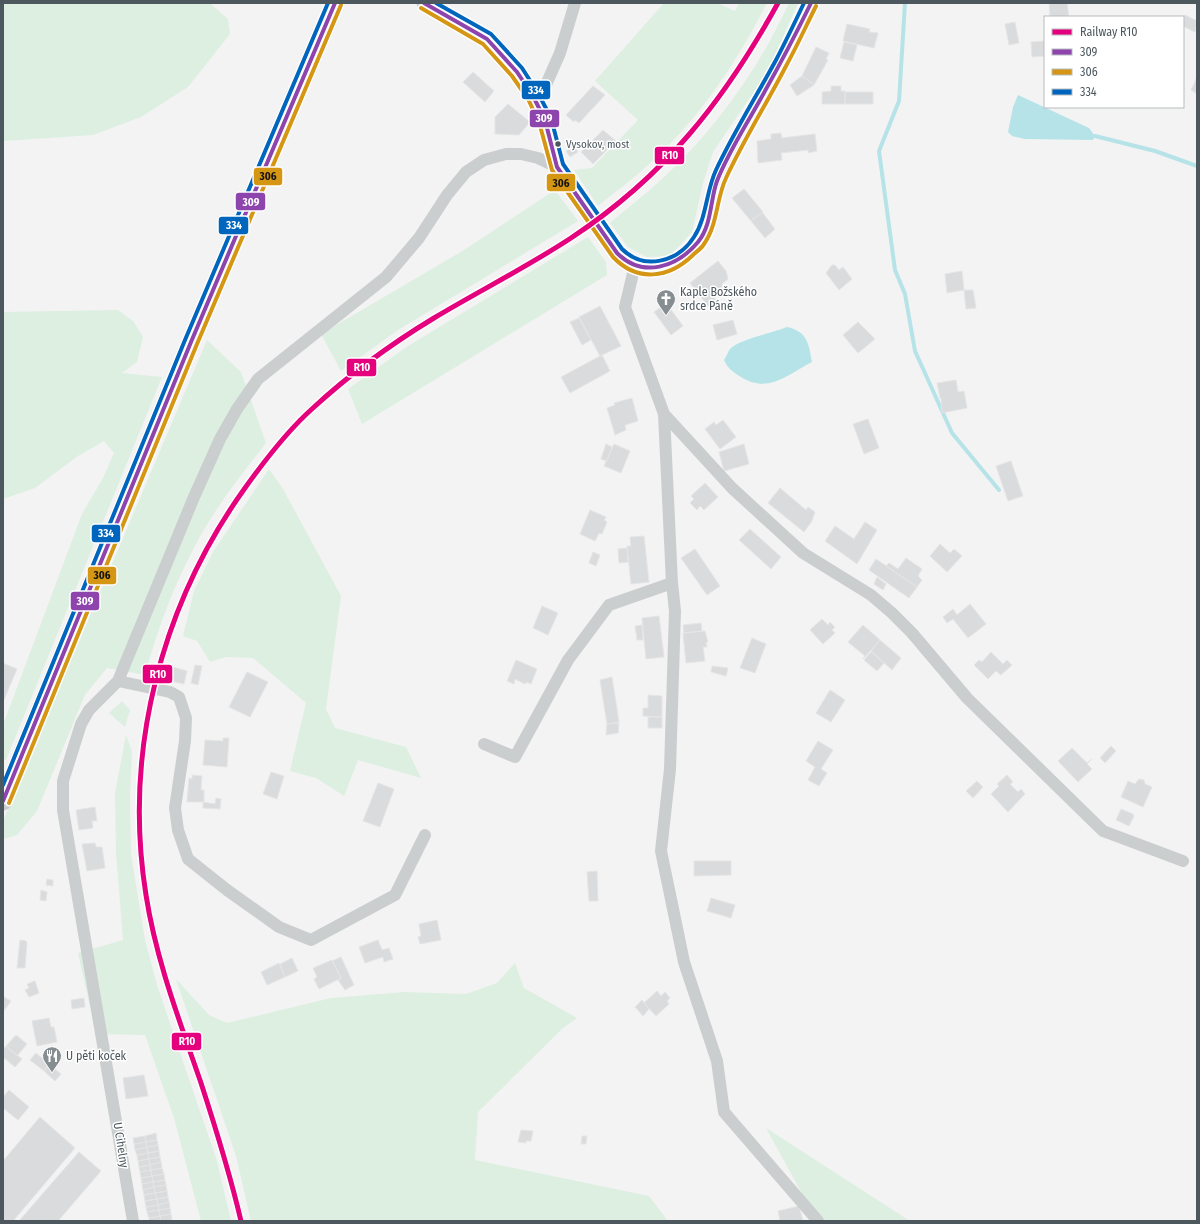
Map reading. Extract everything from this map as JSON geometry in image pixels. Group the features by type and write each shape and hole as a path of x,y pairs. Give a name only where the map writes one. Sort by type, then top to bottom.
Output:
{"main road":[{"path":"3,801 163,411 335,3"}],"street":[{"path":"424,3 487,39 518,72 533,96 545,120 560,172 617,253 635,265 651,269 671,264 690,250 699,241 708,222 717,182 731,152 755,113 811,3"},
{"path":"533,96 545,87 560,53 575,3"},
{"path":"425,835 395,896 311,940 279,927 227,890 188,859 178,830 175,808 185,741 186,718 179,697 170,692 118,681 194,497 220,439 237,408 258,379 386,277 418,238 466,172 484,160 506,154 520,154 538,158 560,172"},
{"path":"635,265 625,307 664,414 672,584 675,611 670,769 661,851 684,962 717,1061 724,1112 818,1221"},
{"path":"664,414 732,488 797,549 871,595 892,613 912,633 967,698 1103,831 1183,861"},
{"path":"484,744 515,757 568,660 609,605 672,584"},
{"name":"U Cihelny","path":"118,681 89,710 82,724 63,781 63,810 133,1221"}],"green space":[{"path":"3,3 210,3 228,19 230,34 188,87 141,117 93,135 3,141"},
{"path":"664,3 717,3 735,11 739,3 767,3 729,69 700,110 684,129 648,165 598,206 574,170 592,168 638,120 595,81"},
{"path":"789,3 798,3 768,71 713,152 703,183 692,232 670,256 647,257 628,247 610,223 661,180 717,120 734,98 764,52"},
{"path":"555,190 578,221 398,330 341,371 321,334 464,250"},
{"path":"588,237 606,262 607,275 362,424 348,389 408,346"},
{"path":"118,310 133,321 143,337 137,362 122,373 162,377 6,760 3,759 3,725 82,514 103,478 114,453 104,441 78,456 35,488 3,499 3,312"},
{"path":"207,340 241,372 266,443 220,505 196,544 180,575 167,608 145,675 107,668 85,695 37,811 17,835 4,839 3,821"},
{"path":"269,469 283,489 341,596 326,709 335,728 406,747 421,778 358,760 344,796 316,778 290,771 306,703 253,658 226,657 210,662 197,641 183,636 194,591 213,552"},
{"path":"122,701 130,710 125,727 109,713"},
{"path":"126,735 132,751 130,795 131,854 145,940 157,985 217,1161 231,1221 201,1221 174,1118 145,1035 96,1034 78,953 123,940 116,853 115,793"},
{"path":"515,963 524,988 577,1018 563,1028 478,1112 475,1160 649,1196 668,1221 251,1221 236,1156 176,979 209,1015 227,1023 331,998 404,992 466,994 497,983"},
{"path":"766,1128 910,1221 817,1221"}],"water":[{"path":"1018,95 1089,128 1095,136 1093,140 1025,139 1012,136 1008,132 1013,107"},
{"path":"787,327 799,332 806,339 812,362 777,381 760,384 751,382 741,377 727,366 724,360 730,349 734,346 748,339"}],"building":[{"path":"1049,3 1067,3 1069,16 1050,16"},
{"path":"1185,15 1197,21 1195,32 1184,26"},
{"path":"1015,22 1019,43 1009,45 1005,24"},
{"path":"847,24 870,29 869,32 878,33 874,48 843,41"},
{"path":"1044,41 1044,56 1032,57 1031,42"},
{"path":"844,42 857,45 853,61 840,58"},
{"path":"816,47 829,53 826,59 828,60 814,85 802,76"},
{"path":"473,72 494,91 485,102 463,82"},
{"path":"802,76 814,85 797,96 790,85"},
{"path":"1197,77 1197,94 1191,90"},
{"path":"593,86 605,95 579,123 575,120 574,122 566,115"},
{"path":"831,86 841,86 841,91 845,91 845,104 822,104 822,92 831,91"},
{"path":"845,92 873,92 873,104 845,104"},
{"path":"508,104 530,122 519,135 495,134 495,117"},
{"path":"603,130 616,141 593,164 581,152"},
{"path":"781,133 782,138 815,134 817,151 808,153 808,150 781,153 782,160 758,163 757,141 771,139 771,134"},
{"path":"573,144 578,152 570,157 566,151 570,149 569,146"},
{"path":"744,189 763,212 751,221 732,198"},
{"path":"762,212 775,229 765,238 751,221"},
{"path":"718,261 726,271 728,279 722,284 723,286 712,295 719,304 711,310 690,283"},
{"path":"832,265 835,265 839,270 843,267 852,279 839,290 826,273"},
{"path":"962,271 964,290 947,293 945,274"},
{"path":"964,290 973,290 976,308 966,309"},
{"name":"Kaple Božského srdce Páně","path":"666,303 683,326 671,335 654,312"},
{"path":"600,306 621,346 600,356 579,317"},
{"path":"579,318 591,340 582,345 570,322"},
{"path":"733,320 737,334 717,340 713,325"},
{"path":"858,322 875,339 858,353 843,335"},
{"path":"602,355 610,371 570,393 561,377"},
{"path":"956,380 958,392 964,391 967,408 942,413 941,398 937,383"},
{"path":"632,398 638,421 625,425 626,430 615,435 607,408 615,405 614,403"},
{"path":"868,419 879,448 864,454 853,424"},
{"path":"723,420 736,437 720,449 705,429 714,422 716,425"},
{"path":"606,444 612,447 607,461 601,459"},
{"path":"614,444 630,451 621,473 604,466"},
{"path":"744,444 749,464 724,471 719,452"},
{"path":"1011,461 1023,496 1008,501 996,466"},
{"path":"705,483 718,497 704,510 700,506 697,510 690,503 694,499 691,496"},
{"path":"780,488 806,510 808,507 815,512 812,521 804,532 768,503"},
{"path":"590,510 606,517 604,520 607,522 602,534 599,533 595,541 580,534"},
{"path":"865,522 877,530 857,564 825,541 835,526 854,539"},
{"path":"750,529 781,557 771,569 739,540"},
{"path":"644,536 649,582 631,584 627,546 631,546 630,537"},
{"path":"940,544 950,553 954,549 962,556 947,572 930,556"},
{"path":"627,548 628,562 619,563 618,549"},
{"path":"695,549 720,586 707,595 681,558"},
{"path":"593,552 600,555 596,566 589,563"},
{"path":"906,558 922,569 918,576 922,580 917,587 886,566 889,563 898,569"},
{"path":"876,559 917,587 909,598 869,570"},
{"path":"877,577 886,584 883,590 874,584"},
{"path":"970,604 986,624 968,638 953,619 947,623 943,617 953,609 957,615"},
{"path":"542,606 558,613 548,635 533,628"},
{"path":"659,616 664,657 646,659 642,618"},
{"path":"822,619 828,625 830,622 835,627 832,630 835,633 823,644 810,630"},
{"path":"701,623 702,631 684,633 683,625"},
{"path":"642,625 643,640 637,640 635,626"},
{"path":"863,625 880,640 863,659 865,656 848,642"},
{"path":"705,631 708,642 706,642 707,647 703,647 705,661 686,663 683,633"},
{"path":"752,638 766,644 755,673 740,668"},
{"path":"880,640 901,658 892,670 871,651"},
{"path":"871,652 884,663 877,671 864,660"},
{"path":"991,652 1003,664 1007,660 1012,665 1001,675 996,671 988,679 974,665 979,660 982,662"},
{"path":"516,660 537,669 531,684 526,682 525,684 515,679 514,684 507,681"},
{"path":"3,663 17,669 3,702"},
{"path":"195,665 202,666 198,685 191,683"},
{"path":"712,666 728,668 726,676 711,672"},
{"path":"167,667 173,668 171,676 165,675"},
{"path":"173,667 187,671 184,684 170,681"},
{"path":"247,672 268,682 250,717 229,707"},
{"path":"612,677 619,722 607,724 600,680"},
{"path":"830,690 845,700 831,722 816,713"},
{"path":"648,695 662,696 662,717 643,716 643,708 648,708"},
{"path":"648,717 662,717 662,728 648,728"},
{"path":"619,723 618,733 606,735 607,724"},
{"path":"223,738 229,738 227,767 203,765 205,740 223,741"},
{"path":"818,741 833,750 821,769 827,773 819,786 808,780 815,767 806,761"},
{"path":"1111,746 1116,751 1105,763 1100,758"},
{"path":"1072,748 1087,763 1092,759 1087,764 1092,769 1078,782 1058,761"},
{"path":"271,772 284,776 277,799 263,794"},
{"path":"192,775 202,776 201,790 204,790 204,802 187,802 189,778 192,779"},
{"path":"1007,775 1013,782 1010,784 1018,792 1021,789 1025,794 1008,812 991,794 999,786 997,784"},
{"path":"1139,779 1144,780 1145,784 1152,787 1143,807 1121,797 1128,781 1135,784"},
{"path":"977,781 983,787 973,798 966,791"},
{"path":"378,783 394,789 380,827 363,821"},
{"path":"216,798 221,799 220,809 203,808 203,802 215,804"},
{"path":"95,807 97,821 92,821 93,828 79,830 76,810"},
{"path":"1121,809 1133,814 1134,816 1129,826 1116,820"},
{"path":"95,843 96,847 102,847 105,868 87,871 82,844"},
{"path":"694,861 731,861 731,875 694,876"},
{"path":"597,871 598,901 589,901 587,872"},
{"path":"47,879 53,880 53,886 46,885"},
{"path":"41,890 47,892 46,901 40,900"},
{"path":"711,898 735,905 731,918 707,911"},
{"path":"437,920 441,940 420,944 418,937 421,936 419,924"},
{"path":"20,940 26,941 27,943 25,968 17,968"},
{"path":"378,940 382,950 389,948 393,959 384,962 383,957 365,963 359,947"},
{"path":"341,957 354,985 345,990 338,980 341,978 332,961"},
{"path":"292,958 298,971 285,977 280,964"},
{"path":"332,960 341,978 319,989 314,979 317,977 313,968"},
{"path":"279,963 285,977 267,985 261,972"},
{"path":"35,981 39,993 29,997 25,990 29,988 27,984"},
{"path":"657,991 661,996 665,992 670,998 667,1001 669,1004 656,1016 644,1003"},
{"path":"4,997 11,1001 3,1012 3,999"},
{"path":"84,998 85,1007 72,1009 71,1000"},
{"path":"642,1000 649,1009 643,1016 635,1007"},
{"path":"49,1018 51,1027 54,1027 57,1042 37,1046 32,1021"},
{"path":"16,1035 27,1044 17,1056 6,1046"},
{"path":"6,1046 22,1059 15,1067 3,1057 3,1050"},
{"path":"36,1053 49,1064 44,1071 30,1060"},
{"path":"49,1064 61,1074 55,1081 44,1071"},
{"path":"144,1075 148,1096 126,1099 123,1078"},
{"path":"9,1090 29,1107 18,1120 3,1108 3,1097"},
{"path":"40,1117 75,1148 13,1221 3,1221 3,1161"},
{"path":"521,1130 533,1131 531,1141 526,1141 526,1143 518,1142"},
{"path":"156,1133 157,1140 146,1142 145,1136"},
{"path":"145,1136 146,1142 134,1144 133,1138"},
{"path":"582,1136 587,1136 586,1144 581,1144"},
{"path":"157,1140 158,1145 147,1147 146,1142"},
{"path":"146,1142 147,1147 135,1150 134,1144"},
{"path":"158,1145 159,1151 148,1153 147,1147"},
{"path":"147,1147 148,1153 137,1155 135,1150"},
{"path":"159,1151 160,1157 149,1159 148,1153"},
{"path":"79,1152 101,1171 58,1221 19,1221"},
{"path":"148,1153 149,1159 138,1161 137,1155"},
{"path":"160,1157 161,1162 150,1165 149,1159"},
{"path":"149,1159 150,1165 139,1167 138,1161"},
{"path":"161,1162 162,1168 151,1170 150,1165"},
{"path":"150,1165 151,1170 140,1172 139,1167"},
{"path":"162,1168 164,1174 152,1176 151,1170"},
{"path":"151,1170 152,1176 141,1178 140,1172"},
{"path":"164,1174 165,1180 153,1182 152,1176"},
{"path":"152,1176 153,1182 142,1184 141,1178"},
{"path":"165,1180 166,1185 154,1187 153,1182"},
{"path":"153,1182 154,1187 143,1190 142,1184"},
{"path":"166,1185 167,1191 155,1193 154,1187"},
{"path":"154,1187 155,1193 144,1195 143,1190"},
{"path":"167,1191 168,1197 157,1199 155,1193"},
{"path":"155,1193 157,1199 145,1201 144,1195"},
{"path":"168,1197 169,1202 158,1205 157,1199"},
{"path":"157,1199 158,1205 146,1207 145,1201"},
{"path":"169,1202 170,1208 159,1210 158,1205"},
{"path":"158,1205 159,1210 147,1212 146,1207"},
{"path":"799,1206 803,1221 780,1221 778,1211"},
{"path":"170,1208 171,1214 160,1216 159,1210"},
{"path":"159,1210 160,1216 149,1218 147,1212"},
{"path":"171,1214 172,1220 161,1221 160,1216"},
{"path":"160,1216 161,1221 149,1221 149,1218"}],"waterway":[{"path":"905,3 899,101 879,151 895,270 905,294 915,351 952,433 999,490"},
{"path":"1095,136 1155,151 1197,166"}],"rail line":[{"name":"R10","path":"241,1221 217,1134 162,967 150,919 140,841 140,788 145,734 155,682 171,630 191,581 216,533 245,488 277,446 303,417 356,371 402,338 571,238 605,214 635,189 664,162 690,134 714,104 757,39 778,3"}],"transit line":[{"name":"334","path":"3,785 185,340 328,3"},
{"name":"309","path":"3,801 191,342 335,3"},
{"name":"309","path":"424,3 487,39 517,72 533,96 545,120 557,167 617,253 627,261 638,266 649,268 659,267 680,258 690,251 703,235 721,171 731,150 780,64 811,3"},
{"name":"334","path":"436,3 491,34 522,68 538,93 551,118 563,164 622,249 631,256 640,260 650,261 660,261 670,258 679,253 694,237 702,221 710,187 716,170 776,60 804,3"},
{"name":"306","path":"9,803 197,344 341,5"},
{"name":"306","path":"421,8 483,44 512,76 528,99 539,122 552,170 613,257 633,271 643,274 653,274 664,273 684,263 699,250 709,236 720,194 726,178 740,149 779,80 816,6"}],"place":[{"name":"Vysokov, most","path":"558,144"},
{"name":"Kaple Božského srdce Páně","path":"666,316"},
{"name":"U pěti koček","path":"52,1073"}]}
